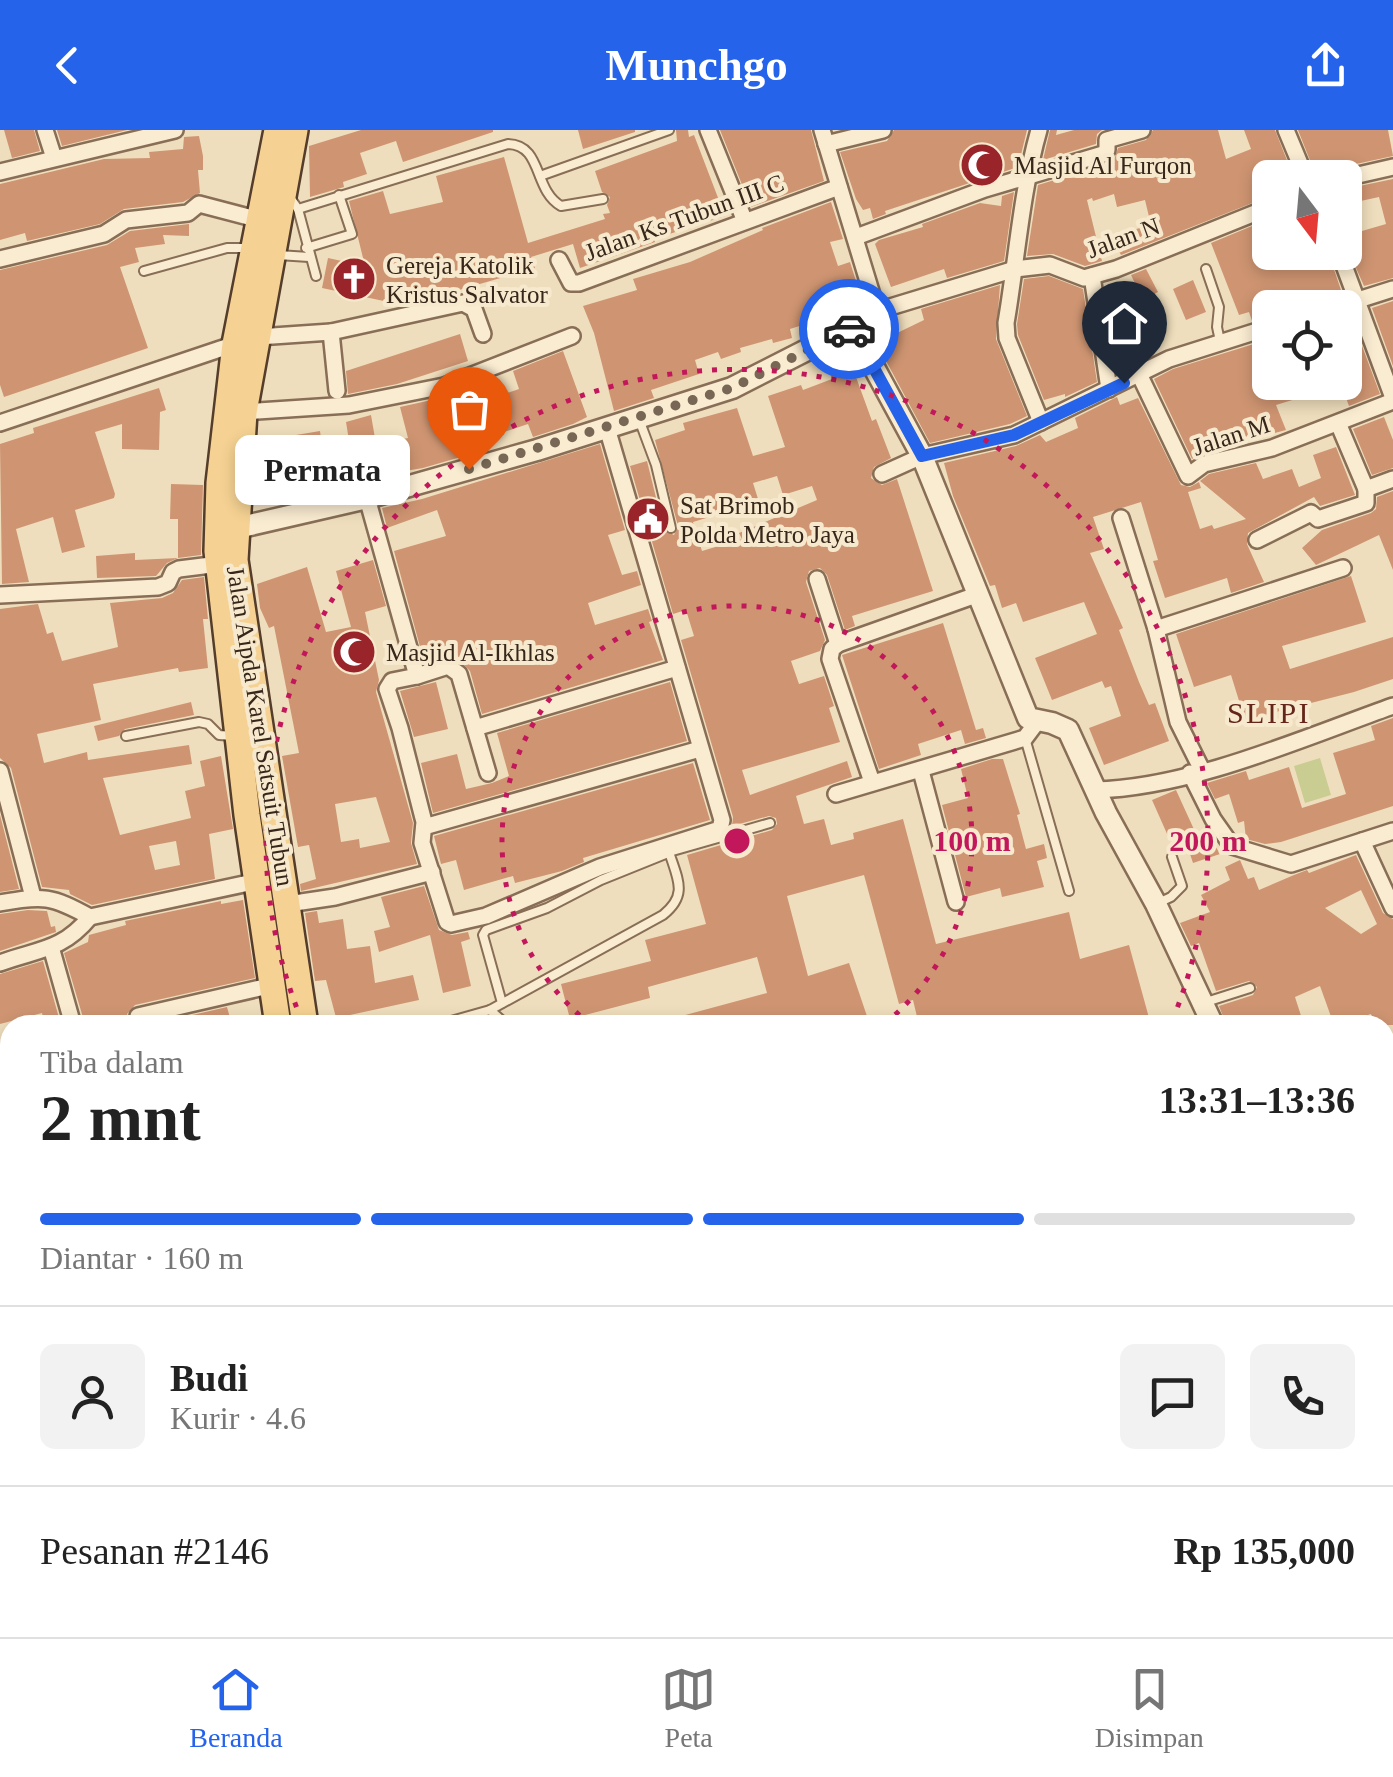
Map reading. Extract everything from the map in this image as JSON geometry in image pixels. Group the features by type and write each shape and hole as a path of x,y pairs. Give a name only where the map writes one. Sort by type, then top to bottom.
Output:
{"main road":[{"name":"Jalan Aipda Karel Satsuit Tubun","path":"264,251 292,200 277,131"},
{"name":"Jalan Aipda Karel Satsuit Tubun","path":"277,131 260,220 264,251 247,341 224,422 227,563 238,735 277,1015"},
{"name":"Jalan Aipda Karel Satsuit Tubun","path":"226,531 244,412 247,341"},
{"name":"Jalan Aipda Karel Satsuit Tubun","path":"227,563 305,1015"}],"street":[{"path":"45,130 54,158"},
{"path":"0,172 175,130"},
{"path":"708,130 744,220"},
{"path":"877,311 824,137 883,130"},
{"path":"1039,130 1025,178 1006,332 1040,422"},
{"path":"856,237 953,200 1103,154 1107,140 1142,130"},
{"path":"1286,130 1298,160"},
{"path":"1362,174 1393,167"},
{"name":"Jalan Ks Tubun III C","path":"559,260 566,278 579,283 839,186"},
{"path":"0,259 104,234 126,220 188,213 199,204 260,220"},
{"name":"Jalan N","path":"852,328 877,311 1015,269 1050,265 1076,276 1092,276 1252,215"},
{"path":"1092,276 1116,386"},
{"path":"1362,299 1393,289"},
{"path":"0,422 247,341 331,332 463,303 474,309 483,334"},
{"name":"Jalan M","path":"1140,376 1188,476 1204,464 1272,448 1393,400 1362,311"},
{"path":"226,531 366,498 732,388 852,328 922,456 1031,730"},
{"path":"331,332 337,391"},
{"path":"882,474 922,456 1014,435 1169,359 1252,333"},
{"path":"244,412 349,405 444,386 572,336"},
{"path":"1256,540 1310,512 1318,519 1366,503 1366,489 1338,424"},
{"path":"488,773 454,669 448,666 392,681 387,688 424,827 420,836 448,922 456,925 600,867 720,829 722,820 607,428"},
{"path":"1366,489 1393,479"},
{"path":"366,498 417,676"},
{"path":"1120,518 1156,628 1178,722 1213,819 1232,846 1291,864 1393,831"},
{"path":"0,595 158,587 168,584 178,568 227,563"},
{"path":"1156,628 1343,568"},
{"path":"817,579 838,644"},
{"path":"872,782 830,660 832,650 838,644 979,594"},
{"path":"475,728 677,668"},
{"path":"1095,790 1128,789 1220,767 1393,706"},
{"path":"836,794 921,770 1052,723 1068,730 1106,814 1156,904 1208,1015"},
{"path":"424,827 700,749"},
{"path":"921,770 956,902"},
{"path":"0,771 33,897"},
{"path":"1106,814 1128,789"},
{"path":"1362,841 1393,908"},
{"path":"288,904 335,897 432,872"},
{"path":"0,964 74,936 90,918 258,881"},
{"path":"0,903 33,897 58,900 90,918"},
{"path":"51,947 69,1015"},
{"path":"142,1015 272,984"}],"lane":[{"path":"540,176 669,130"},
{"path":"316,276 292,200 339,196 508,144 525,150 547,196 561,206 603,198"},
{"path":"144,270 227,248 290,258 308,252 352,234 339,196"},
{"path":"1206,269 1219,307 1220,343"},
{"path":"1116,386 1116,346 1130,318"},
{"path":"639,417 656,465 671,528"},
{"path":"126,736 199,722 208,724 219,735 238,735"},
{"path":"1031,730 1070,890"},
{"path":"502,1004 483,935 486,930 547,908 669,852 770,823"},
{"path":"472,1015 502,1004 636,932 676,905 680,896 669,852"},
{"path":"1156,904 1172,897 1182,886 1172,857"},
{"path":"1203,1003 1250,988"},
{"path":"490,1010 496,1015"}],"green space":[{"path":"1320,758 1331,795 1305,803 1294,766"}],"building":[{"path":"4,130 34,130 40,151 12,158"},
{"path":"57,130 127,130 62,146"},
{"path":"361,130 493,132 403,162 396,141 360,153 367,174 343,182 344,187 310,197 309,146"},
{"path":"578,130 635,130 635,132 583,149"},
{"path":"676,130 688,130 689,137 694,135 725,216 580,268 573,244 531,257 535,268 421,301 420,298 398,304 322,288 328,258 365,266 349,201 383,191 390,214 443,202 436,176 504,157 528,243 605,219 603,214 610,213 610,197 602,192 595,171 677,141"},
{"path":"720,130 811,130 824,181 751,207"},
{"path":"894,130 1027,130 1018,167 885,211 886,214 873,219 870,208 863,210 856,199 840,152 887,141"},
{"path":"1050,130 1057,130 1056,135 1074,130 1102,130 1097,134 1096,144 1043,160"},
{"path":"1153,130 1218,130 1226,159 1251,149 1244,130 1275,130 1287,160 1252,160 1252,203 1121,255 1111,236 1151,225 1145,200 1117,207 1114,194 1093,201 1092,198 1087,200 1102,261 1085,266 1053,254 1027,256 1038,185 1107,164 1118,148 1146,140"},
{"path":"1298,130 1388,130 1393,156 1362,163 1310,160"},
{"path":"199,136 203,156 203,170 198,170 200,193 183,202 124,209 100,224 27,241 25,233 0,240 0,184 104,159 150,158 149,152 183,149 184,137"},
{"path":"1393,179 1393,278 1364,286 1357,270 1362,270 1362,231 1386,224 1379,197 1362,201 1362,185"},
{"path":"1014,192 1004,261 947,278 944,269 891,287 875,244 879,240 980,203 1001,206 1002,196"},
{"path":"831,202 843,239 830,242 838,266 850,262 861,297 812,312 815,321 790,329 792,338 740,348 741,352 721,359 718,352 695,360 699,374 651,390 654,398 614,411 583,306 637,290 633,279 690,262 762,228"},
{"path":"189,224 189,236 163,235 165,244 135,248 139,262 120,267 148,348 4,397 0,385 0,270 107,245 130,231"},
{"path":"1252,226 1252,270 1334,270 1341,290 1252,290 1252,321 1249,312 1239,315 1211,243"},
{"path":"1146,269 1158,292 1143,300 1131,275"},
{"path":"1049,276 1083,289 1097,382 1065,397 1044,400 1017,324 1024,279"},
{"path":"1193,280 1206,312 1186,320 1173,289"},
{"path":"1000,285 996,339 1027,416 1010,424 930,443 869,329 887,320 895,334 924,320 921,309"},
{"path":"1393,301 1393,366 1372,308"},
{"path":"460,334 468,361 397,384 348,394 346,371"},
{"path":"1252,345 1252,400 1292,400 1276,405 1286,430 1201,453 1192,459 1154,379 1173,369"},
{"path":"1362,346 1380,394 1349,406 1347,400 1362,400"},
{"path":"563,351 587,417 573,424 533,437 528,424 468,444 471,454 423,468 405,471 403,462 290,480 286,457 299,455 296,435 320,431 323,452 350,447 346,422 371,415 376,444 408,438 400,407 463,393 480,384 484,401 519,389 513,371"},
{"path":"852,366 872,421 876,419 891,458 874,467 871,478 882,485 897,479 933,591 852,616 855,626 845,630 827,575 820,568 809,571 806,582 825,640 820,651 791,661 799,684 824,676 840,742 742,770 750,795 847,761 852,777 796,796 804,824 824,819 831,845 854,839 853,833 903,819 936,944 1069,912 1080,959 1129,945 1148,1015 917,1015 913,1000 899,1004 864,875 787,896 808,976 849,963 867,1015 685,1015 767,993 757,957 648,987 650,998 585,1015 569,1015 561,984 651,961 645,940 706,924 687,855 772,830 777,824 776,818 769,816 732,826 733,817 681,640 694,636 686,610 673,614 630,466 647,461 664,530 674,535 678,526 655,440 685,430 683,423 737,408 753,456 785,447 768,396 801,385 803,390 832,379 830,374","holes":["777,476 783,495 812,486 817,500 739,533 742,539 702,551 693,522 759,502 753,483"]},
{"path":"159,388 166,410 160,412 159,450 122,449 122,424 95,432 115,494 114,498 75,510 85,547 62,553 53,517 16,529 29,582 2,584 0,444 34,433 33,428"},
{"path":"1117,397 1120,405 1138,398 1181,485 1190,487 1199,482 1201,488 1188,492 1200,529 1246,519 1200,481 1209,474 1256,463 1263,479 1292,469 1299,487 1321,478 1313,455 1336,447 1355,495 1320,506 1314,497 1248,533 1247,544 1264,582 1231,593 1227,578 1165,598 1141,502 1093,517 1104,549 1090,553 1123,628 1119,630 1139,682 1149,705 1155,703 1169,741 1104,765 1089,728 1121,716 1111,686 1105,688 1102,681 1052,700 1035,658 1097,634 1084,602 1023,622 1016,603 1002,608 953,496 944,463 1016,446 1040,435 1046,442 1078,428 1075,418"},
{"path":"1384,417 1393,440 1393,468 1372,475 1353,429"},
{"path":"600,444 625,530 608,535 622,575 637,571 641,585 588,603 595,625 648,609 663,660 482,714 470,671 459,660 454,644 422,654 394,551 446,536 437,510 387,528 382,508"},
{"path":"171,484 203,485 201,555 178,558 178,519 170,519"},
{"path":"1393,491 1393,570 1379,535 1316,565 1302,548 1322,530 1371,513 1376,509 1377,497"},
{"path":"135,553 135,560 178,558 167,563 156,576 97,578 96,556"},
{"path":"373,560 386,606 365,612 379,680 376,692 413,823 411,843 417,864 301,891 300,884 316,879 309,845 298,847 282,756 299,753 274,626 269,628 260,608 257,584 307,567 326,632 351,627 336,571","holes":["376,797 390,842 360,848 359,839 341,842 335,804"]},
{"path":"1351,576 1366,622 1282,646 1290,669 1393,637 1393,679 1245,720 1231,675 1194,687 1176,634"},
{"path":"204,577 208,668 179,672 178,668 93,684 101,720 37,734 44,763 87,752 88,760 189,745 192,764 103,778 120,835 191,818 185,791 205,786 200,761 221,756 233,829 209,834 215,879 92,905 69,890 42,887 11,768 0,758 0,609 38,604 47,634 53,632 62,661 118,647 110,603 162,598 173,593 182,580","holes":["176,841 180,865 155,870 149,846"]},
{"path":"943,623 976,730 983,728 986,738 965,744 961,730 918,744 921,755 879,769 842,655"},
{"path":"436,682 448,729 414,737 400,691"},
{"path":"670,682 687,741 433,813 421,763 457,754 466,789 492,783 509,776 497,733"},
{"path":"191,702 194,715 125,729 119,736 98,741 94,726"},
{"path":"1393,718 1393,806 1265,844 1246,839 1244,821 1238,823 1229,794 1215,799 1207,783 1246,771 1249,780 1289,767 1302,808 1346,794 1333,753 1375,740 1371,726"},
{"path":"1003,759 1026,849 1044,844 1047,858 1037,861 1044,887 1002,897 1000,888 966,897 942,805 968,798 961,769"},
{"path":"693,763 710,820 583,858 584,862 562,871 515,883 513,876 464,890 456,860 441,864 434,836"},
{"path":"1176,790 1197,836 1207,832 1220,854 1193,863 1182,830 1168,836 1152,800"},
{"path":"0,815 19,889 0,892"},
{"path":"1356,855 1383,913 1393,919 1393,1015 1330,1015 1320,986 1295,997 1301,1015 1222,1015 1219,1006 1253,995 1257,987 1249,981 1216,991 1199,943 1191,946 1180,923 1210,912 1201,895 1230,880 1225,867 1240,860 1248,879 1254,877 1259,890 1307,870 1309,873","holes":["1361,890 1377,924 1361,934 1325,908"]},
{"path":"424,886 439,930 452,935 468,932 470,939 461,942 471,986 443,993 430,935 379,952 374,931 390,927 381,897"},
{"path":"243,900 255,978 135,1005 127,1015 82,1015 64,953 88,942 89,935 126,925 125,921"},
{"path":"47,911 56,932 0,951 0,914"},
{"path":"317,911 319,923 343,919 347,949 370,946 375,983 413,975 419,1000 335,1015 326,980 315,981 305,913"},
{"path":"43,961 58,1015 0,1015 0,974"},
{"path":"227,1007 229,1015 192,1015"}],"way so far":[{"path":"469,469 732,388 849,329"}],"place":[{"name":"Masjid Al Furqon","path":"982,165"},
{"name":"Gereja Katolik Kristus Salvator","path":"354,279"},
{"name":"Permata","path":"469,469"},
{"name":"Sat Brimob Polda Metro Jaya","path":"648,519"},
{"name":"Masjid Al-Ikhlas","path":"354,652"}],"district":[{"name":"SLIPI","path":"1269,713"}],"route":[{"path":"849,329 852,328 922,456 1014,435 1124,383"}]}
